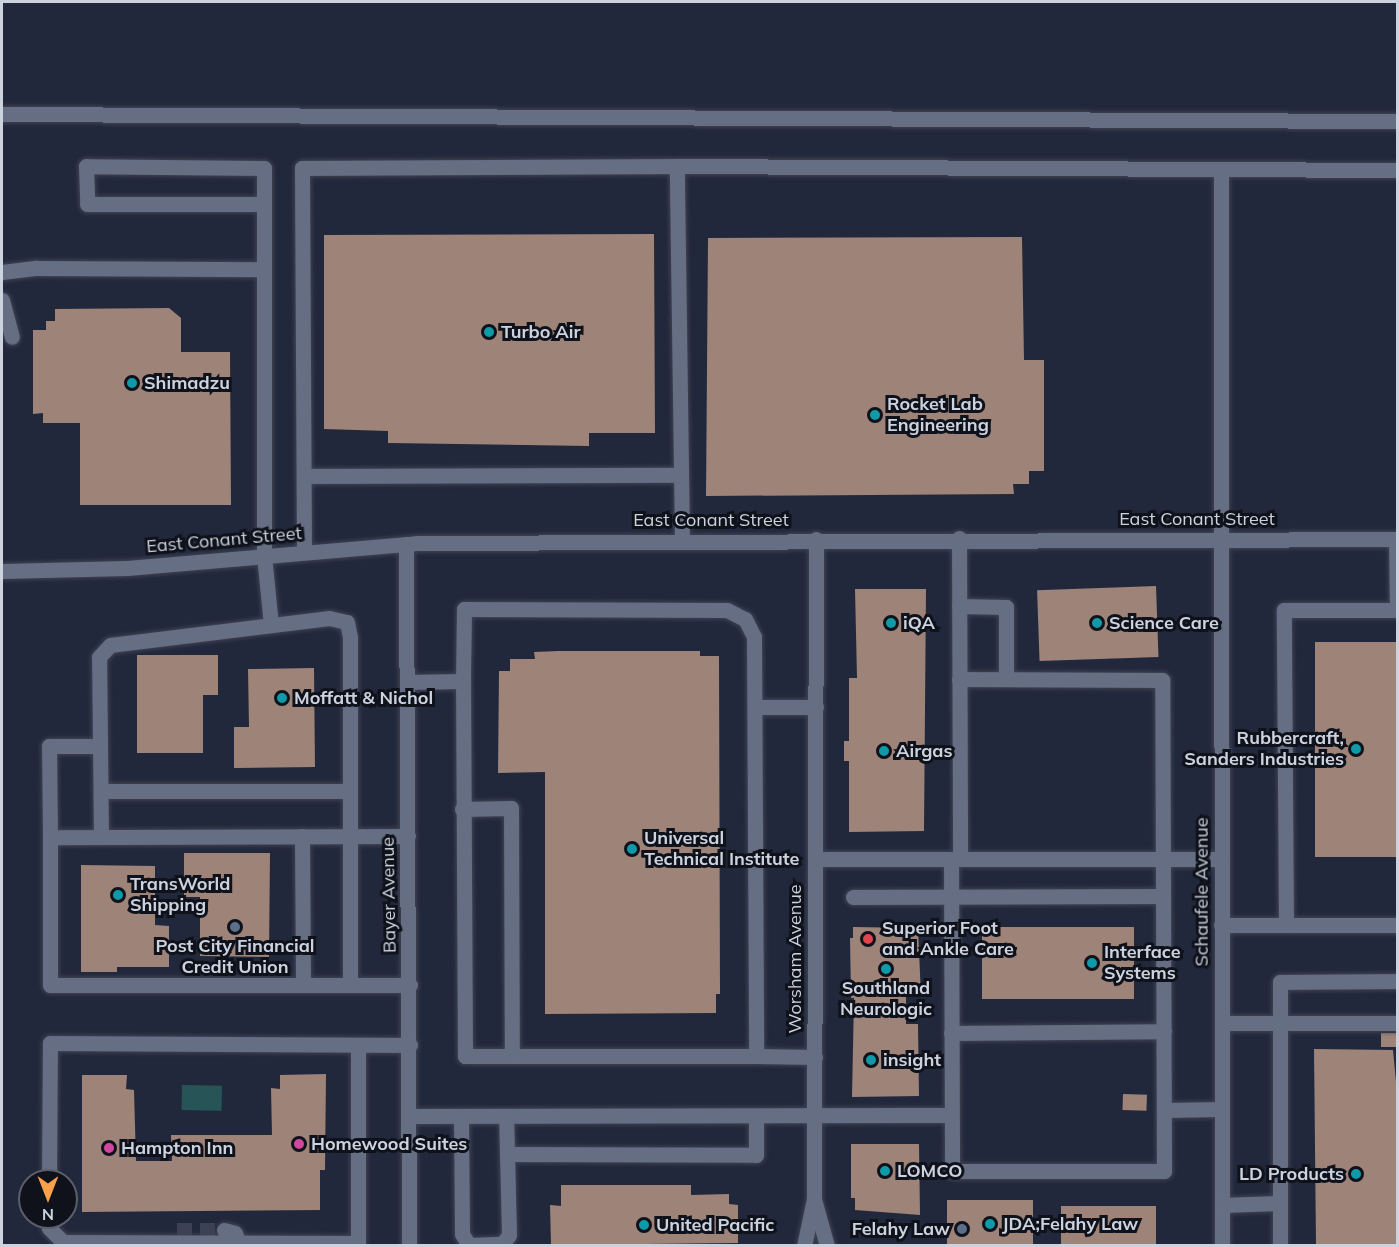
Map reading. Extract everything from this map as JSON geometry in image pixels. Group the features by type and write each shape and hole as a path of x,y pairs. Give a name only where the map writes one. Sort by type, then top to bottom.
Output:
{"street":[{"path":"2,114 1398,121"},
{"path":"264,204 87,204 86,166 264,168 264,204 264,555 271,625"},
{"path":"677,166 682,540"},
{"path":"304,552 302,168 677,166 1398,170"},
{"name":"Schaufele Avenue","path":"1221,170 1222,1245"},
{"path":"2,272 37,268 264,268"},
{"path":"2,300 12,337"},
{"path":"304,476 681,475"},
{"path":"958,538 959,679 956,859 951,897 952,1171 1164,1171 1162,680 959,679"},
{"name":"East Conant Street","path":"2,571 193,563 406,544 958,538 1397,539"},
{"name":"Worsham Avenue","path":"804,1245 814,1199 816,539"},
{"path":"1286,925 1284,610 1397,610 1397,539"},
{"name":"Bayer Avenue","path":"406,544 410,985 409,1245"},
{"path":"959,606 1006,607 1006,679"},
{"path":"756,1056 756,707 754,637 745,619 728,610 464,609 462,809 465,1056 815,1057"},
{"path":"101,837 99,657 110,645 329,618 347,622 350,637 350,985"},
{"path":"407,682 463,681"},
{"path":"756,707 816,707"},
{"path":"100,746 49,746 50,985 410,985"},
{"path":"100,791 350,791"},
{"path":"462,809 510,808 512,1056"},
{"path":"302,836 303,985"},
{"path":"50,837 408,836"},
{"path":"815,859 1221,859"},
{"path":"853,897 1163,896"},
{"path":"1221,925 1398,925"},
{"path":"1280,1245 1280,982 1398,981"},
{"path":"1222,1023 1398,1023"},
{"path":"951,1033 1164,1031"},
{"path":"49,1169 50,1043 410,1045"},
{"path":"50,1229 63,1242 358,1243 358,1045"},
{"path":"1164,1110 1222,1109"},
{"path":"409,1116 951,1115"},
{"path":"461,1116 462,1234 469,1245 502,1244 509,1235 506,1116"},
{"path":"507,1154 756,1155 756,1116"},
{"name":"Worsham Avenue","path":"814,1199 827,1245"},
{"path":"1222,1205 1280,1203"},
{"path":"166,1244 169,1235 177,1230"},
{"path":"224,1230 235,1233 240,1244"}],"shaded area":[{"path":"182,1085 222,1086 222,1111 182,1110"}],"building":[{"name":"Turbo Air","path":"654,234 655,433 589,433 589,446 388,443 388,431 324,429 324,235"},
{"name":"Rocket Lab Engineering","path":"1022,237 1024,360 1044,360 1044,471 1029,471 1029,484 1013,484 1014,494 706,496 708,238"},
{"name":"Shimadzu","path":"169,308 181,318 181,352 230,352 231,505 80,505 80,423 43,423 43,413 33,414 33,330 46,330 46,321 55,321 55,309"},
{"name":"Science Care","path":"1156,586 1158,657 1040,661 1037,590"},
{"name":"Airgas","path":"855,589 926,589 924,831 849,832 849,761 844,761 844,741 849,741 849,678 857,678"},
{"name":"Rubbercraft, Sanders Industries","path":"1315,642 1398,642 1398,857 1315,857"},
{"name":"Universal Technical Institute","path":"700,651 700,656 719,656 720,994 716,994 716,1013 545,1014 545,772 498,773 499,671 510,671 510,659 535,659 534,652"},
{"path":"137,655 218,655 218,695 203,695 203,753 137,753"},
{"name":"Moffatt & Nichol","path":"314,668 315,767 234,768 234,727 249,727 248,669"},
{"name":"Post City Financial Credit Union","path":"184,853 270,853 269,957 200,956 200,897 184,897"},
{"name":"TransWorld Shipping","path":"81,865 155,866 155,925 169,926 169,967 117,967 117,972 81,972"},
{"path":"853,927 918,928 921,996 906,996 906,1024 918,1024 919,1096 852,1097 854,998 851,998 850,938 853,938"},
{"path":"982,927 1134,927 1134,999 982,999"},
{"path":"1381,1033 1396,1033 1396,1047 1381,1047"},
{"name":"LD Products","path":"1314,1049 1393,1050 1398,1103 1398,1245 1316,1245"},
{"path":"326,1074 325,1170 320,1170 320,1210 82,1212 82,1075 127,1075 126,1089 134,1090 136,1161 172,1161 171,1135 272,1135 271,1088 280,1089 280,1075"},
{"path":"1123,1094 1147,1095 1146,1111 1122,1110"},
{"name":"LOMCO","path":"851,1144 919,1144 920,1215 855,1210 855,1198 851,1198"},
{"name":"United Pacific","path":"561,1185 691,1185 691,1195 729,1194 729,1204 738,1205 738,1243 551,1245 550,1205 561,1206"},
{"name":"JDA;Felahy Law","path":"947,1200 1033,1200 1033,1245 947,1245"},
{"path":"1061,1206 1156,1206 1156,1245 1061,1245"}],"tunnel":[{"path":"177,1230 224,1230"}],"place":[{"name":"Turbo Air","path":"489,332"},
{"name":"Shimadzu","path":"132,383"},
{"name":"Rocket Lab Engineering","path":"875,415"},
{"name":"iQA","path":"891,623"},
{"name":"Science Care","path":"1097,623"},
{"name":"Moffatt & Nichol","path":"282,698"},
{"name":"Rubbercraft, Sanders Industries","path":"1356,749"},
{"name":"Airgas","path":"884,751"},
{"name":"Universal Technical Institute","path":"632,849"},
{"name":"TransWorld Shipping","path":"118,895"},
{"name":"Post City Financial Credit Union","path":"235,927"},
{"name":"Superior Foot and Ankle Care","path":"868,939"},
{"name":"Interface Systems","path":"1092,963"},
{"name":"Southland Neurologic","path":"886,969"},
{"name":"insight","path":"871,1060"},
{"name":"Homewood Suites","path":"299,1144"},
{"name":"Hampton Inn","path":"109,1148"},
{"name":"LOMCO","path":"885,1171"},
{"name":"LD Products","path":"1356,1174"},
{"name":"JDA;Felahy Law","path":"990,1224"},
{"name":"United Pacific","path":"644,1225"},
{"name":"Felahy Law","path":"962,1229"}]}
